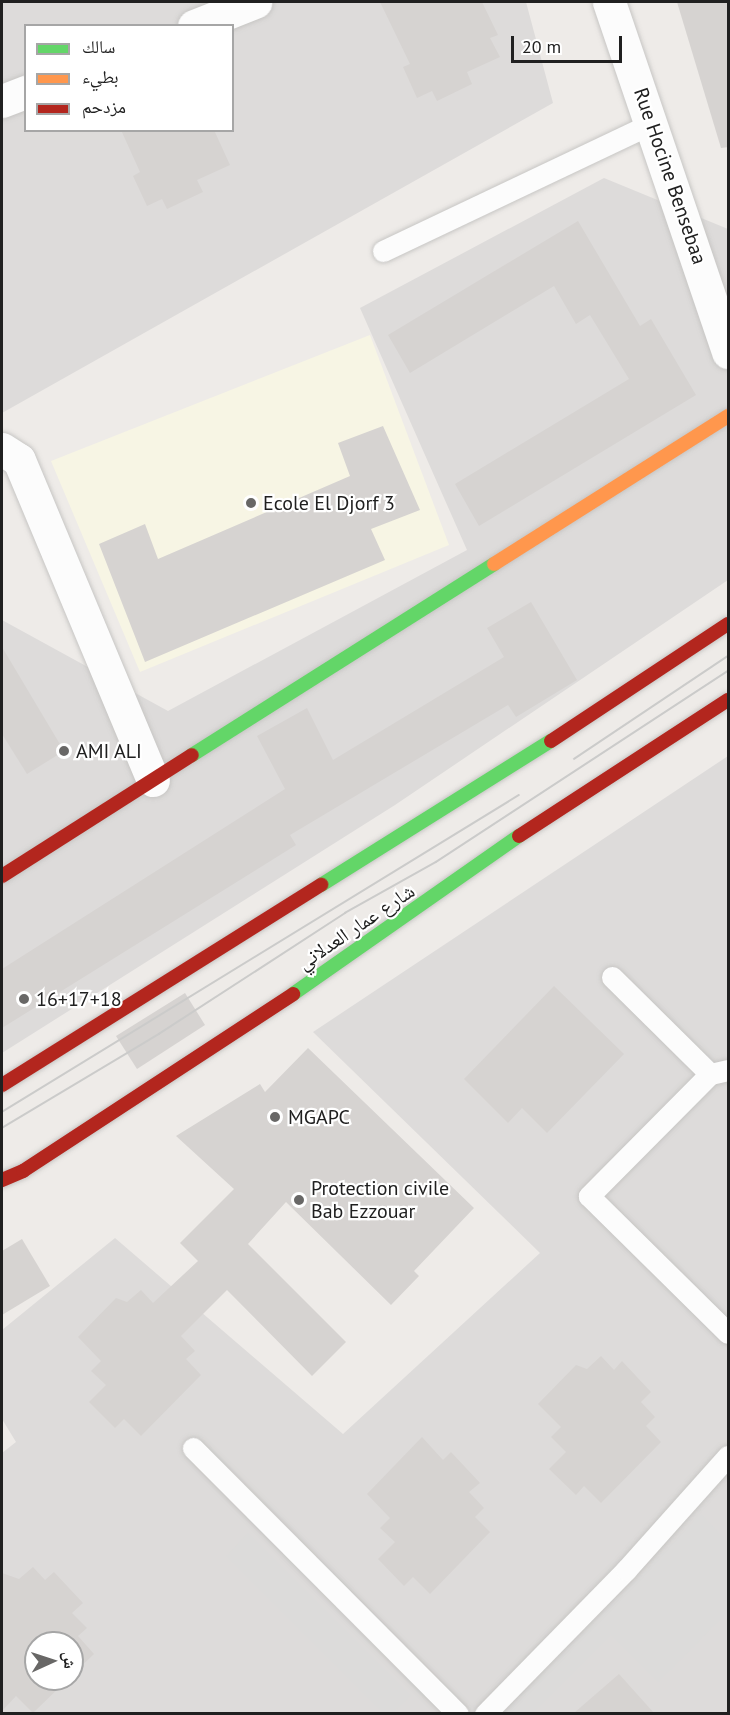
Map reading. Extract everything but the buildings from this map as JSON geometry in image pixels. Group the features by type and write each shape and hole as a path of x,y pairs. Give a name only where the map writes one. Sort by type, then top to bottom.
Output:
{"main road":[{"path":"2,876 729,416"},
{"path":"2,1085 562,734 729,624"},
{"name":"شارع عمار العدلاني","path":"2,1180 22,1171 366,946 510,842 729,700"}],"street":[{"path":"199,24 255,2"},
{"name":"Rue Hocine Bensebaa","path":"609,2 653,123 729,352"},
{"path":"2,101 24,93"},
{"path":"2,448 19,460 153,780"}],"lane":[{"path":"383,251 653,123"},
{"path":"612,977 719,1072 589,1196 729,1333"},
{"path":"193,1448 458,1713"},
{"path":"485,1713 626,1570 729,1456"}],"shaded area":[{"path":"2,2 526,2 553,103 2,413"},
{"path":"604,178 728,229 728,580 395,805 2,1053 2,620 168,711 467,550 360,308"},
{"name":"Ecole El Djorf 3","path":"370,335 449,545 140,672 51,461"},
{"path":"728,756 728,1713 2,1713 2,1453 16,1442 2,1419 2,1330 115,1238 343,1434 540,1253 313,1032"},
{"path":"701,1514 728,1542 728,1612 658,1683 611,1636 534,1713 503,1713"},
{"path":"248,1533 411,1696 393,1713 383,1713 226,1556"}],"tram line":[{"path":"574,759 728,656"},
{"path":"2,1128 159,1034 345,913 436,862 728,671"},
{"path":"2,1112 519,795"}],"traffic: fast":[{"path":"192,755 494,564"},
{"path":"321,885 551,741"},
{"path":"293,994 519,836"}],"traffic: slow":[{"path":"494,564 728,416"}],"traffic: jam":[{"path":"551,741 728,624"},
{"path":"519,836 728,700"},
{"path":"2,876 192,755"},
{"path":"2,1085 321,885"},
{"path":"2,1180 23,1171 293,994"}],"place":[{"name":"Ecole El Djorf 3","path":"251,503"},
{"name":"AMI ALI","path":"64,751"},
{"name":"16+17+18","path":"24,999"},
{"name":"MGAPC","path":"275,1117"},
{"name":"Protection civile Bab Ezzouar","path":"299,1200"}]}
